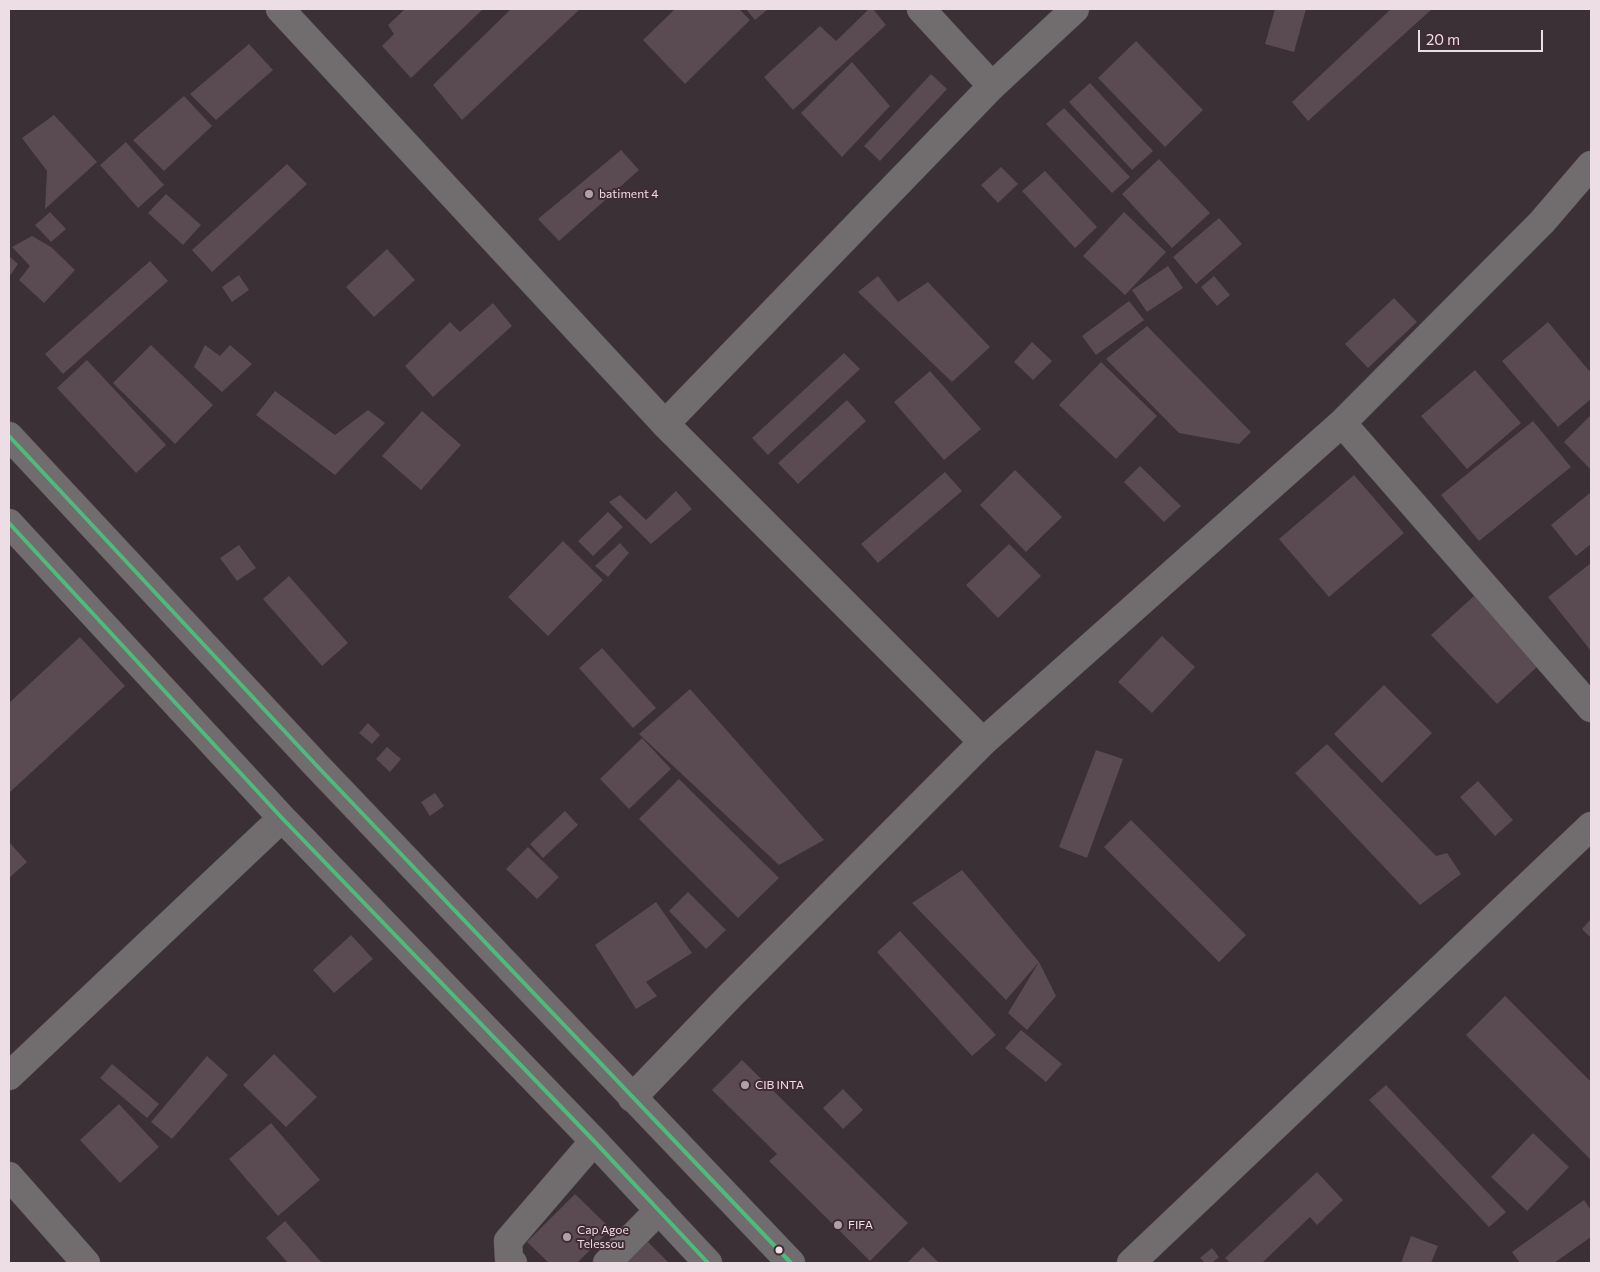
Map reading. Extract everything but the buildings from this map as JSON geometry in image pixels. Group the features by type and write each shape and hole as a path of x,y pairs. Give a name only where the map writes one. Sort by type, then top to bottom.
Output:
{"street":[{"path":"280,9 666,424 983,742"},
{"path":"921,9 992,86"},
{"path":"666,424 992,86 1075,9"},
{"path":"632,1098 983,742 1342,423 1542,222 1591,165"},
{"path":"1342,423 1591,708"},
{"path":"9,436 317,766 791,1263"},
{"path":"9,523 282,818 594,1141 708,1263"},
{"path":"9,1076 282,818"},
{"path":"1131,1263 1591,826"},
{"path":"513,1263 509,1259 508,1241 594,1141"},
{"path":"9,1176 86,1263"},
{"path":"607,1263 659,1210"}],"transit line":[{"path":"9,436 317,766 791,1263"},
{"path":"9,523 282,818 594,1141 708,1263"}],"place":[{"name":"batiment 4","path":"589,194"},
{"name":"CIB INTA","path":"745,1085"},
{"name":"FIFA","path":"838,1225"},
{"name":"Cap Agoe Telessou","path":"567,1237"}]}
